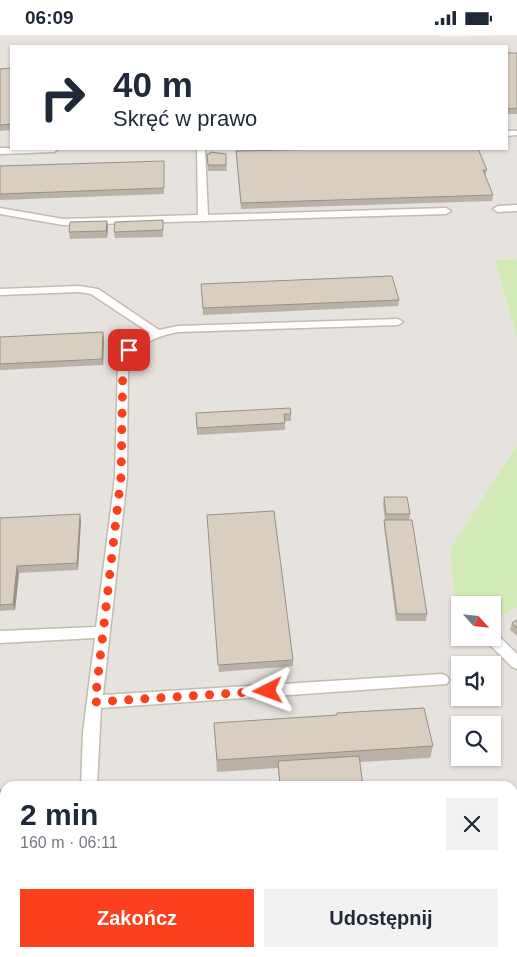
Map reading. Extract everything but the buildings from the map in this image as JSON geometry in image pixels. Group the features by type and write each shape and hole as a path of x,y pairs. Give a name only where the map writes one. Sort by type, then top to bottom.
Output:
{"lane":[{"path":"0,151 27,150"},
{"path":"202,150 203,219"},
{"path":"498,209 517,208"},
{"path":"0,211 63,222 446,211"},
{"path":"0,292 79,289 94,291 157,333"},
{"path":"89,781 91,731 121,477 123,361 129,350 142,340 157,333 178,329 398,322"},
{"path":"0,637 103,632"},
{"path":"500,646 517,663"},
{"path":"95,702 442,680"}],"shaded area":[{"path":"0,35 440,35 441,37 517,35 517,259 495,260 517,338 517,446 450,549 455,596 451,596 451,646 501,646 501,616 517,607 517,781 0,781"}],"green space":[{"path":"517,259 517,338 495,260"},
{"path":"517,446 517,607 501,616 501,596 455,596 450,549"}],"route":[{"path":"129,350 123,361 121,477 95,702 268,691"}]}
